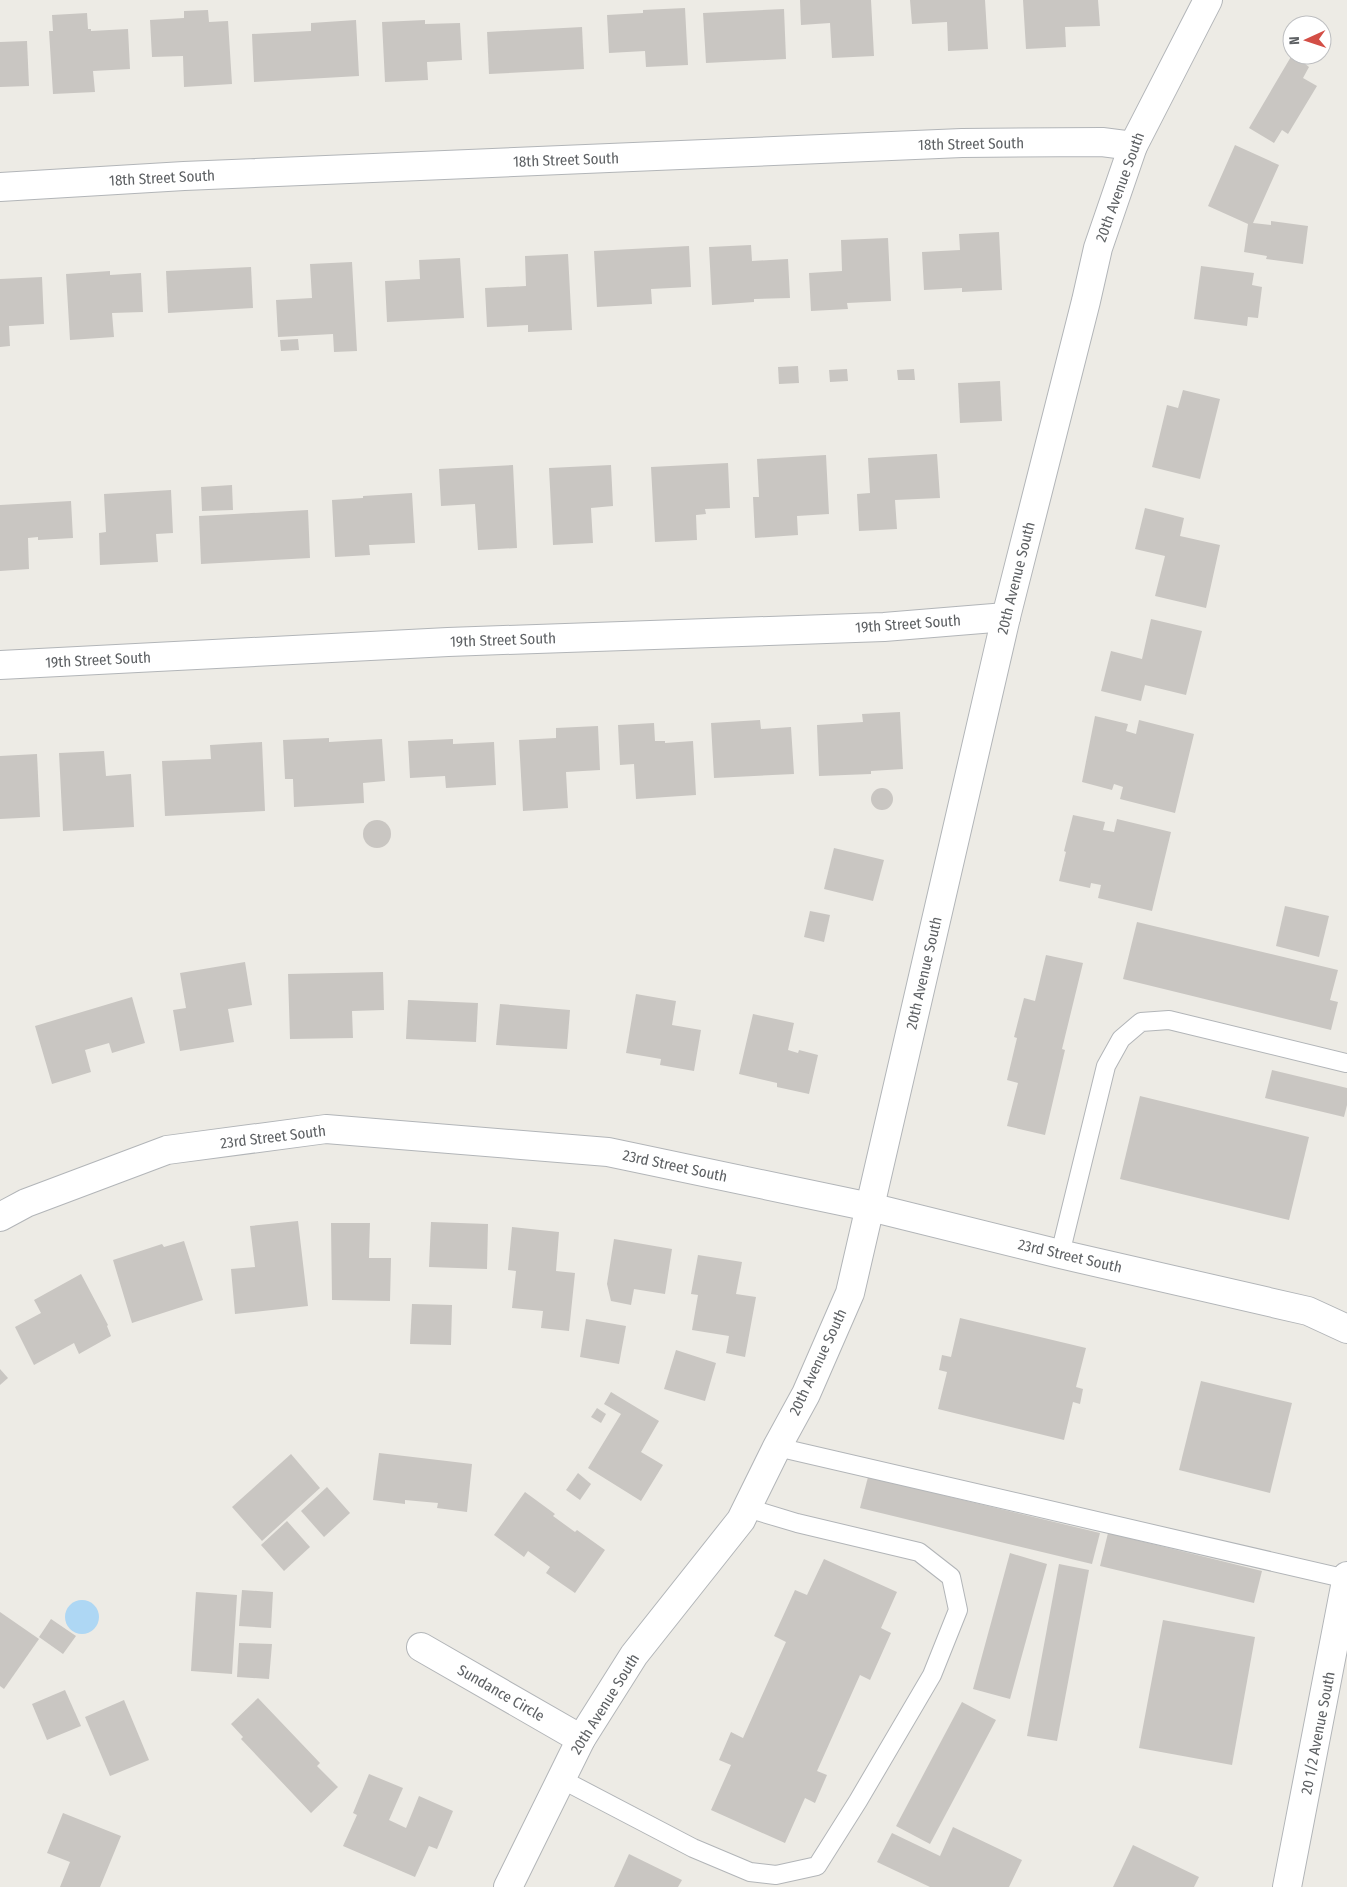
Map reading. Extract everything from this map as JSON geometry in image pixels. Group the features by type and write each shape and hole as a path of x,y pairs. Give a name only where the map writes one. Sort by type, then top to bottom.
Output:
{"street":[{"name":"20th Avenue South","path":"508,1887 581,1739 634,1655 741,1520 806,1394 850,1292 1006,617 1098,248 1133,146 1208,0"},
{"name":"18th Street South","path":"0,187 194,176 962,143 1102,142 1133,146"},
{"name":"19th Street South","path":"0,665 448,642 884,627 1006,617"},
{"name":"23rd Street South","path":"0,1217 26,1204 167,1150 326,1129 608,1152 870,1207 1060,1254 1308,1311 1347,1329"},
{"name":"20 1/2 Avenue South","path":"1287,1887 1347,1578"},
{"name":"Sundance Circle","path":"421,1648 581,1739"}],"lane":[{"path":"1060,1254 1106,1066 1121,1040 1141,1022 1169,1020 1346,1064"},
{"path":"777,1447 1347,1578"},
{"path":"561,1779 693,1848 750,1872 776,1875 817,1866 932,1675 958,1610 951,1577 919,1552 797,1523 747,1508"}],"water":[{"path":"82,1600 94,1605 99,1617 94,1629 82,1634 70,1629 65,1617 70,1605"}],"building":[{"path":"800,0 871,0 874,56 832,58 830,23 801,25"},
{"path":"910,0 985,0 988,49 948,51 947,22 912,24"},
{"path":"1023,0 1098,0 1100,26 1065,27 1066,47 1026,49"},
{"path":"685,8 688,65 646,67 645,51 609,53 607,15 643,13 643,10"},
{"path":"784,9 786,59 706,63 703,13"},
{"path":"208,10 209,22 228,21 232,84 184,87 183,56 152,57 150,20 184,18 184,11"},
{"path":"87,13 88,29 91,29 91,31 128,29 130,69 93,71 95,92 53,94 49,31 53,31 52,15"},
{"path":"356,20 359,76 254,82 252,34 311,31 311,23"},
{"path":"425,20 425,24 460,23 462,60 427,62 428,80 385,82 382,22"},
{"path":"582,27 584,69 489,74 487,32"},
{"path":"27,41 29,86 0,87 0,42"},
{"path":"1286,65 1306,65 1309,67 1303,78 1317,86 1288,134 1282,130 1274,143 1249,128"},
{"path":"1235,145 1279,165 1253,223 1271,225 1271,221 1308,226 1303,264 1266,259 1267,256 1244,252 1248,224 1208,206"},
{"path":"999,232 1002,290 962,292 962,288 924,290 922,252 960,250 959,234"},
{"path":"888,238 891,301 847,303 848,309 811,311 809,273 842,271 841,240"},
{"path":"751,245 752,261 788,259 790,298 754,299 754,302 712,305 709,247"},
{"path":"689,246 691,287 651,289 652,304 597,307 594,251"},
{"path":"568,254 572,330 528,332 528,325 487,327 485,288 526,286 525,256"},
{"path":"460,258 464,318 387,322 385,281 420,279 419,260"},
{"path":"352,262 357,351 334,352 333,334 278,337 276,300 312,298 310,264"},
{"path":"1201,266 1254,273 1252,285 1262,287 1258,318 1248,317 1247,326 1194,319"},
{"path":"251,267 253,308 168,313 166,271"},
{"path":"110,271 110,275 141,273 143,312 112,313 114,337 70,340 66,274"},
{"path":"42,277 44,324 9,326 10,346 0,347 0,279"},
{"path":"298,339 299,350 281,351 280,340"},
{"path":"798,366 799,383 779,384 778,367"},
{"path":"847,369 848,381 830,382 829,370"},
{"path":"914,369 915,380 898,380 897,370"},
{"path":"1000,381 1002,421 960,423 958,383"},
{"path":"1183,390 1220,399 1200,479 1152,467 1167,405 1178,408"},
{"path":"937,454 940,498 895,500 897,529 859,531 857,494 870,493 868,458"},
{"path":"826,455 829,514 797,516 798,535 755,538 753,497 759,497 757,459"},
{"path":"728,463 730,508 705,509 706,514 696,515 697,540 655,542 651,467"},
{"path":"513,465 517,548 478,550 475,504 441,506 439,469"},
{"path":"611,465 613,506 591,508 593,543 553,545 549,468"},
{"path":"232,485 233,510 202,511 201,487"},
{"path":"171,490 173,533 156,534 158,562 100,565 99,533 106,532 104,494"},
{"path":"412,493 415,543 369,545 370,555 335,557 332,500"},
{"path":"71,501 73,538 38,540 38,537 28,538 29,569 0,571 0,505"},
{"path":"1145,508 1184,518 1180,536 1220,545 1206,608 1155,596 1165,556 1135,549"},
{"path":"308,510 310,558 201,564 199,516"},
{"path":"1151,619 1202,631 1186,695 1145,685 1141,701 1101,691 1111,651 1142,659"},
{"path":"900,712 903,769 871,771 871,774 819,776 817,725 863,722 862,714"},
{"path":"1095,716 1128,724 1126,731 1136,734 1139,720 1194,734 1175,813 1120,799 1123,787 1114,784 1112,790 1082,782"},
{"path":"760,720 761,729 791,727 794,774 714,778 711,723"},
{"path":"654,723 655,741 665,741 665,743 693,741 696,795 636,799 634,764 620,765 618,725"},
{"path":"598,726 600,770 566,772 568,808 523,811 519,740 556,738 556,728"},
{"path":"329,738 329,742 382,739 385,781 363,783 364,803 294,807 293,779 285,779 283,740"},
{"path":"453,739 453,744 494,742 496,785 446,788 445,776 410,778 408,741"},
{"path":"262,742 265,811 165,816 162,761 211,759 210,745"},
{"path":"104,751 106,776 131,774 134,827 63,831 59,753"},
{"path":"37,754 40,817 0,819 0,756"},
{"path":"882,788 890,791 893,799 890,807 882,810 874,807 871,799 874,791"},
{"path":"1073,815 1105,822 1103,830 1114,832 1117,819 1171,832 1152,911 1098,898 1101,885 1091,883 1090,888 1059,881"},
{"path":"377,820 387,824 391,834 387,844 377,848 367,844 363,834 367,824"},
{"path":"834,848 884,860 873,901 824,889"},
{"path":"1285,906 1329,916 1319,957 1276,946"},
{"path":"810,911 830,915 824,942 804,937"},
{"path":"1137,922 1338,970 1330,1000 1338,1002 1331,1030 1123,979"},
{"path":"1046,955 1083,963 1062,1049 1065,1050 1045,1135 1007,1126 1018,1083 1007,1080 1017,1038 1014,1037 1024,998 1035,1001"},
{"path":"245,962 252,1005 228,1009 234,1042 180,1051 173,1010 186,1008 180,973"},
{"path":"383,972 384,1010 352,1011 353,1038 290,1039 288,974"},
{"path":"636,994 676,1001 672,1025 701,1030 694,1071 660,1065 661,1059 626,1053"},
{"path":"132,997 145,1043 112,1053 109,1043 85,1050 91,1072 52,1084 35,1026"},
{"path":"408,1000 478,1003 476,1042 406,1039"},
{"path":"500,1004 570,1010 567,1049 496,1045"},
{"path":"753,1014 794,1023 788,1050 798,1053 799,1050 818,1055 809,1094 777,1087 777,1083 739,1074"},
{"path":"1272,1070 1347,1088 1347,1105 1344,1117 1265,1098"},
{"path":"1140,1096 1309,1137 1289,1220 1120,1179"},
{"path":"298,1221 308,1306 235,1314 231,1269 255,1267 250,1226"},
{"path":"431,1222 488,1224 487,1269 429,1267"},
{"path":"331,1223 370,1223 369,1258 391,1258 390,1301 332,1300"},
{"path":"512,1227 559,1232 556,1271 575,1273 569,1331 541,1328 543,1311 512,1308 516,1271 508,1270"},
{"path":"614,1239 672,1249 665,1294 634,1289 631,1305 611,1301 607,1284"},
{"path":"184,1241 203,1300 132,1323 113,1260 162,1244 164,1247"},
{"path":"698,1255 742,1262 736,1294 756,1297 745,1357 726,1353 729,1336 692,1330 698,1295 691,1294"},
{"path":"81,1274 108,1325 111,1336 79,1354 74,1343 34,1365 15,1327 41,1313 34,1300"},
{"path":"412,1304 452,1305 451,1345 410,1344"},
{"path":"960,1318 1086,1348 1076,1387 1083,1389 1080,1404 1073,1402 1064,1440 938,1409 947,1372 939,1370 942,1355 951,1357"},
{"path":"586,1319 626,1326 619,1364 580,1357"},
{"path":"676,1350 716,1363 705,1401 664,1389"},
{"path":"0,1369 8,1378 0,1385"},
{"path":"1201,1381 1292,1403 1270,1493 1179,1470"},
{"path":"611,1392 659,1421 641,1452 663,1465 641,1501 588,1468 621,1414 604,1404"},
{"path":"597,1408 606,1414 601,1423 591,1417"},
{"path":"379,1453 472,1464 467,1512 437,1508 438,1503 405,1500 405,1504 373,1500"},
{"path":"291,1454 320,1488 262,1541 232,1507"},
{"path":"578,1473 591,1484 580,1500 566,1490"},
{"path":"868,1477 1100,1533 1092,1564 860,1508"},
{"path":"327,1487 350,1513 324,1537 301,1511"},
{"path":"525,1492 555,1514 553,1516 575,1532 577,1530 605,1550 575,1593 546,1573 550,1567 528,1551 524,1557 494,1535"},
{"path":"287,1521 310,1547 284,1571 261,1545"},
{"path":"1108,1533 1262,1571 1254,1603 1100,1566"},
{"path":"1010,1553 1047,1564 1010,1699 973,1689"},
{"path":"824,1559 897,1592 881,1628 891,1633 870,1680 860,1675 817,1771 827,1775 815,1803 805,1798 785,1843 711,1810 731,1765 719,1760 731,1732 743,1738 786,1642 774,1636 795,1590 807,1595"},
{"path":"1059,1564 1089,1570 1057,1741 1027,1736"},
{"path":"242,1590 273,1592 271,1628 239,1626"},
{"path":"196,1592 237,1595 232,1674 191,1671"},
{"path":"0,1612 39,1639 4,1689 0,1686"},
{"path":"51,1619 76,1636 63,1654 39,1637"},
{"path":"1163,1620 1255,1637 1232,1765 1139,1748"},
{"path":"239,1643 272,1644 269,1679 237,1677"},
{"path":"65,1690 81,1726 47,1740 32,1704"},
{"path":"258,1698 320,1763 317,1766 338,1787 311,1813 241,1739 243,1737 231,1724"},
{"path":"124,1700 149,1760 110,1776 85,1717"},
{"path":"962,1702 996,1720 930,1844 896,1826"},
{"path":"369,1774 403,1788 389,1820 406,1828 419,1796 453,1811 437,1849 429,1846 415,1877 343,1846 357,1815 353,1813"},
{"path":"63,1813 121,1836 100,1887 60,1887 70,1862 47,1853"},
{"path":"953,1827 1022,1860 1009,1887 930,1887 877,1862 892,1833 940,1856"},
{"path":"1133,1845 1199,1877 1194,1887 1113,1887"},
{"path":"629,1854 682,1880 678,1887 614,1887"}]}
